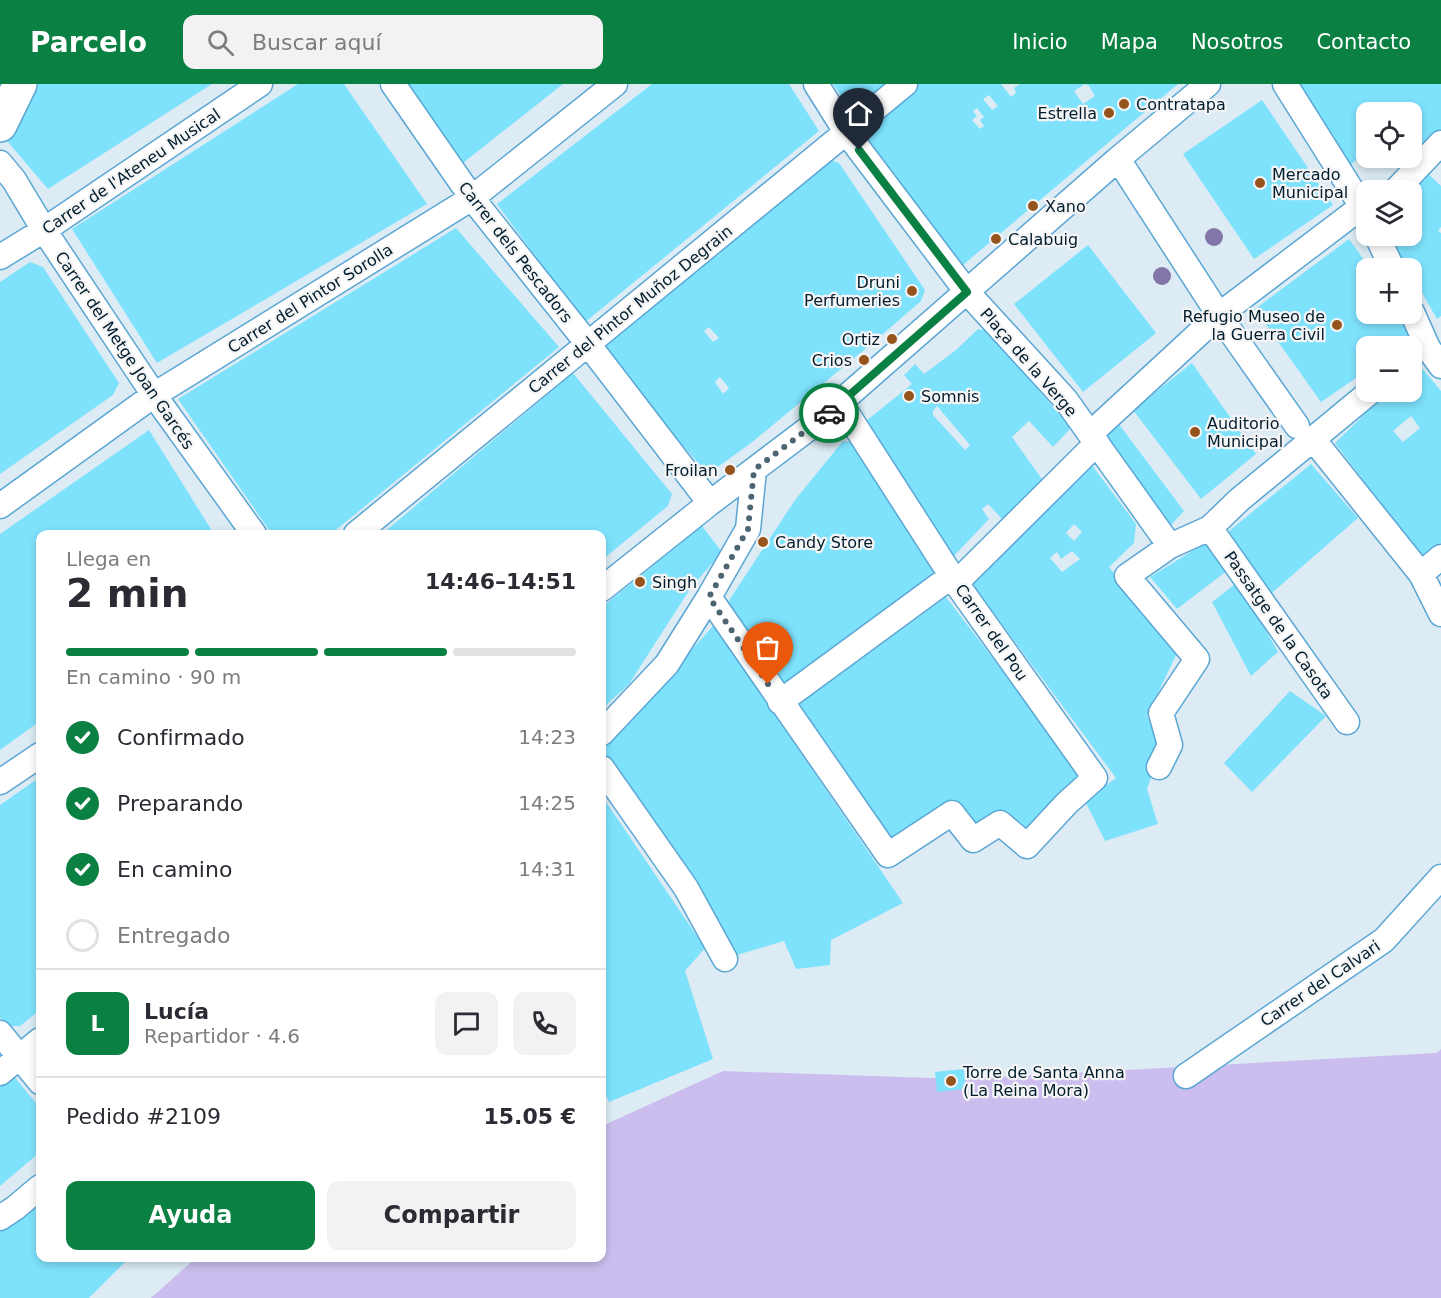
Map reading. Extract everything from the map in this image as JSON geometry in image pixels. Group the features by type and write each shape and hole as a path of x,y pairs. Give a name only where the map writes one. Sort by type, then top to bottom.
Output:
{"street":[{"path":"0,125 20,84"},
{"name":"Carrer de l'Ateneu Musical","path":"0,257 44,230 260,84"},
{"name":"Carrer dels Pescadors","path":"393,84 472,198 710,503"},
{"name":"Carrer del Pintor Sorolla","path":"0,506 154,395 472,198 615,84"},
{"path":"606,586 710,503 842,404 967,292 846,132 816,84"},
{"name":"Carrer del Pintor Muñoz Degrain","path":"361,530 905,84"},
{"name":"Plaça de la Verge","path":"1170,546 1065,399 967,292 1118,159 1208,84"},
{"path":"1285,84 1356,195"},
{"path":"1406,180 1441,143"},
{"path":"1118,159 1219,315 1305,432 1420,574 1441,614"},
{"name":"Carrer del Metge Joan Garcés","path":"0,163 14,180 44,230 154,395 251,530"},
{"path":"709,597 780,702 955,579 1093,438 1219,315 1356,216"},
{"path":"1417,324 1430,353"},
{"path":"1159,767 1170,745 1161,713 1197,659 1127,576 1170,546 1210,528 1305,432 1356,401"},
{"name":"Carrer del Pou","path":"780,702 888,855 952,813 973,840 1000,823 1027,846 1067,803 1095,778 955,579 842,404"},
{"path":"606,729 667,664 748,529 754,470"},
{"name":"Passatge de la Casota","path":"1210,528 1347,722"},
{"path":"1420,574 1441,557"},
{"path":"0,782 36,758"},
{"path":"606,774 686,888 725,959"},
{"name":"Carrer del Calvari","path":"1186,1076 1384,940 1441,877"},
{"path":"0,1033 36,1077"},
{"path":"0,1073 36,1043"},
{"path":"0,1218 15,1209 36,1191"}],"shaded area":[{"path":"1441,1049 1441,1298 151,1298 191,1262 606,1262 606,1124 723,1071 961,1079 1437,1053"}],"building":[{"path":"27,84 212,84 48,189 1,134"},
{"path":"298,84 344,84 427,204 157,363 72,229"},
{"path":"405,84 563,84 463,163"},
{"path":"652,84 789,84 819,131 584,323 497,204"},
{"path":"833,84 884,84 852,112"},
{"path":"918,84 1001,84 1011,97 1016,93 1014,88 1020,84 1085,84 1178,84 957,270 862,130","holes":["1085,84 1095,96 1083,104 1074,91","989,95 998,106 992,110 983,99","977,108 984,117 980,120 984,126 980,129 972,120 977,116 973,111"]},
{"path":"1300,84 1441,84 1441,141 1422,151 1422,102 1356,102 1356,160 1347,169"},
{"name":"Mercado Municipal","path":"1262,100 1333,205 1254,259 1183,154"},
{"path":"831,160 839,163 925,290 921,301 876,340 751,443 708,474 598,350 696,263 717,256","holes":["709,327 719,338 713,342 704,331","720,377 729,388 723,394 715,382"]},
{"path":"1424,170 1441,186 1441,227 1438,231 1441,233 1441,316 1437,319 1422,293 1422,258 1401,258 1393,246 1422,246 1422,180 1418,180"},
{"path":"456,228 559,347 336,530 269,530 178,399"},
{"name":"Refugio Museo de la Guerra Civil","path":"1349,239 1363,258 1356,258 1356,324 1407,324 1416,336 1356,336 1356,378 1321,402 1255,309"},
{"path":"1088,245 1156,333 1083,392 1014,304"},
{"path":"30,262 43,267 119,383 113,395 0,474 0,282"},
{"path":"978,329 988,331 1071,428 1053,447 1029,421 1012,437 1044,482 1006,523 988,504 982,509 989,519 953,557 865,428 866,421 912,384 904,375 915,364 924,374 956,350","holes":["937,406 970,445 965,450 933,415"]},
{"name":"Auditorio Municipal","path":"1192,363 1256,454 1201,499 1133,410"},
{"path":"1422,368 1441,391 1441,543 1422,558 1335,443 1378,402 1422,402","holes":["1411,416 1420,428 1403,442 1393,431"]},
{"path":"573,373 672,494 668,506 606,557 606,530 387,530"},
{"path":"1118,423 1184,511 1168,528 1102,436"},
{"path":"149,430 212,530 36,530 36,724 0,750 0,534"},
{"path":"843,441 853,442 935,571 789,696 726,605 795,500"},
{"path":"1091,464 1136,524 1134,543 1109,567 1178,651 1147,716 1161,750 1147,789 1158,824 1105,841 1085,801 1116,778 972,584","holes":["1074,524 1082,532 1074,541 1066,533","1072,551 1080,559 1062,572 1050,558 1057,552 1061,559"]},
{"path":"1311,464 1358,518 1266,598 1229,531"},
{"path":"702,526 722,552 690,589 629,684 606,705 606,604"},
{"path":"1205,543 1228,570 1177,609 1150,577"},
{"path":"1238,582 1278,652 1251,676 1212,602"},
{"path":"946,597 1083,776 1029,830 1001,810 979,826 953,799 890,843 794,708"},
{"path":"714,625 903,903 831,940 830,965 796,969 784,941 737,955 606,760 606,744"},
{"path":"1290,691 1326,716 1252,792 1224,763"},
{"path":"36,780 36,1013 20,1026 6,1026 0,1017 0,805"},
{"path":"606,802 705,948 685,971 713,1059 609,1102 606,1096"},
{"name":"Torre de Santa Anna (La Reina Mora)","path":"964,1069 966,1089 937,1092 935,1072"},
{"path":"12,1074 36,1103 36,1155 0,1186 0,1084"},
{"path":"36,1202 36,1262 125,1262 89,1298 0,1298 0,1231"}],"way so far":[{"path":"768,684 709,597 748,529 754,470 829,413"}],"place":[{"name":"Contratapa","path":"1124,104"},
{"name":"Estrella","path":"1109,113"},
{"name":"Mercado Municipal","path":"1260,183"},
{"name":"Xano","path":"1033,206"},
{"name":"Calabuig","path":"996,239"},
{"name":"Druni Perfumeries","path":"912,291"},
{"name":"Refugio Museo de la Guerra Civil","path":"1337,325"},
{"name":"Ortiz","path":"892,339"},
{"name":"Crios","path":"864,360"},
{"name":"Somnis","path":"909,396"},
{"name":"Auditorio Municipal","path":"1195,432"},
{"name":"Froilan","path":"730,470"},
{"name":"Candy Store","path":"763,542"},
{"name":"Singh","path":"640,582"},
{"name":"Torre de Santa Anna (La Reina Mora)","path":"951,1081"}],"route":[{"path":"829,413 842,404 967,292 859,150"}]}
